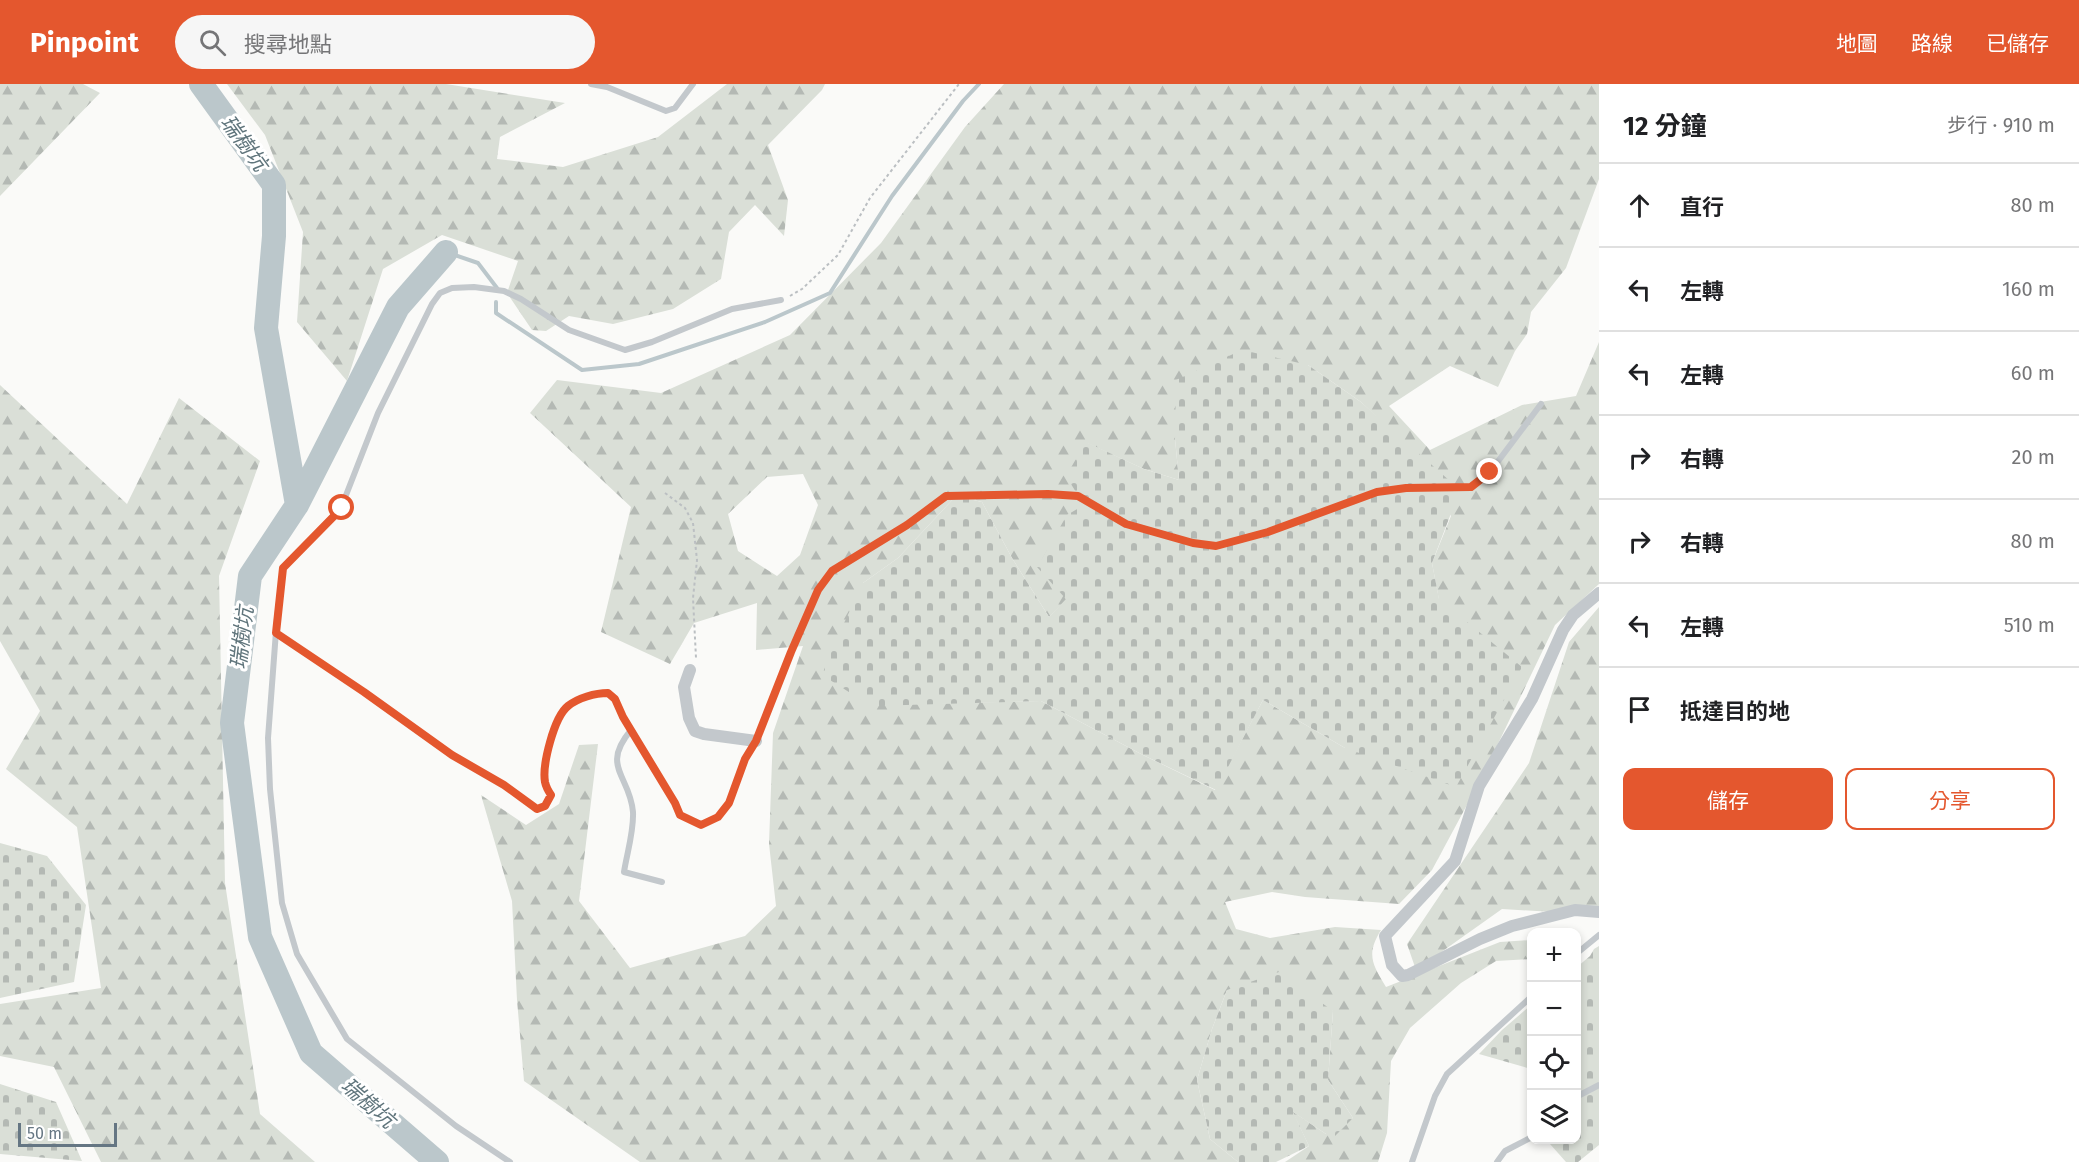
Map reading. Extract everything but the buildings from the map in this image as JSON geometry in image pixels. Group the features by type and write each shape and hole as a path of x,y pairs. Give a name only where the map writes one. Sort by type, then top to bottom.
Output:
{"street":[{"path":"1599,593 1573,615 1563,630 1532,699 1479,786 1455,861 1385,936 1392,964 1402,976 1512,926 1575,910 1599,912"},
{"path":"690,670 684,687 689,718 695,731 756,741"}],"lane":[{"path":"591,84 607,87 666,111 675,108 693,84"},
{"path":"510,1162 456,1126 347,1039 297,954 282,903 270,789 268,738 283,568 342,508 378,413 432,304 440,293 452,288 474,287 504,291 521,299 569,330 625,350 652,342 732,309 781,300"},
{"path":"276,633 452,755 504,785 537,809 545,806 551,795 545,783 548,752 556,724 567,707 595,693 608,693 615,699 680,815 701,825 718,817 729,803 745,759 756,741 818,590 832,571 907,525 946,496 1048,494 1078,496 1126,524 1193,543 1216,546 1268,532 1377,492 1406,488 1471,487 1490,472 1541,404"},
{"path":"631,730 620,744 616,763 631,797 633,814 624,872 662,882"},
{"path":"1581,950 1599,935"},
{"path":"1412,1162 1435,1096 1447,1074 1527,1001"},
{"path":"1581,1094 1599,1085"},
{"path":"1497,1162 1505,1151 1527,1140"}],"path":[{"path":"781,300 802,289 838,255 870,198 959,84"},
{"path":"665,493 685,508 693,523 697,560 693,598 697,650 696,660 690,670"}],"green space":[{"path":"0,84 83,84 100,93 0,196"},
{"path":"227,84 446,84 565,103 500,137 497,159 563,167 658,137 727,84 825,84 822,90 768,145 788,200 784,236 755,205 729,232 721,279 673,309 613,324 569,316 546,331 532,330 507,293 518,261 442,235 383,269 347,381 297,322 303,232 265,135"},
{"path":"1004,84 1599,84 1599,179 1566,268 1531,312 1527,334 1515,351 1498,387 1450,366 1389,406 1430,450 1522,405 1576,396 1599,342 1599,584 1555,625 1482,777 1432,870 1399,904 1305,897 1272,892 1225,902 1236,929 1270,938 1335,927 1381,930 1372,953 1374,965 1386,987 1500,942 1527,940 1527,959 1496,961 1461,983 1410,1028 1391,1061 1387,1133 1378,1162 1285,1162 1309,1146 1292,1111 1326,1134 1353,1118 1328,1080 1333,1011 1227,990 1212,1029 1197,1080 1210,1139 1238,1162 640,1162 524,1081 512,901 481,795 526,825 559,804 579,745 598,744 579,901 630,968 745,936 776,906 769,844 773,733 803,646 756,650 757,603 694,623 670,664 601,632 631,507 530,413 557,380 661,393 790,335 881,243 965,127","holes":["1308,365 1361,402 1409,447 1451,516 1432,563 1439,600 1521,667 1345,748 1263,700 1215,790 1041,701 871,705 863,583 898,558 956,496 982,502 1012,558 1049,617 1066,600 1084,505 1087,443 1144,469 1179,480 1175,439","803,474 818,505 800,555 777,576 738,551 728,514 767,477"]},
{"path":"1242,350 1308,365 1361,402 1460,490 1432,563 1439,599 1522,667 1456,787 1345,748 1263,700 1216,790 1143,755 1041,701 871,706 822,675 863,583 898,558 956,496 982,502 1012,558 1049,617 1066,599 1037,567 1067,515 1084,505 1066,476 1086,442 1144,469 1179,480 1175,439 1176,380"},
{"path":"0,385 127,504 179,398 260,461 219,576 225,883 260,1114 315,1162 101,1162 54,1067 0,1056 0,1004 101,988 77,827 6,769 40,711 0,641"},
{"path":"1599,607 1599,913 1502,909 1416,970 1407,944 1529,763 1569,642"},
{"path":"0,843 47,856 86,905 74,982 0,998"},
{"path":"1599,946 1599,1145 1578,1162 1566,1162 1550,1144 1581,1144 1581,964"},
{"path":"1279,972 1333,1011 1328,1080 1353,1118 1335,1136 1326,1134 1293,1112 1309,1146 1276,1162 1238,1162 1210,1139 1197,1080 1212,1029 1227,990"},
{"path":"1527,1008 1527,1068 1479,1054"},
{"path":"0,1084 56,1102 82,1161 0,1154"}],"waterway":[{"name":"瑞樹坑","path":"201,84 274,185 274,236 266,328 297,505"},
{"path":"496,302 496,313 582,370 639,364 765,322 830,293 892,196 963,101 979,84"},
{"path":"446,252 478,263 497,288"},
{"name":"瑞樹坑","path":"437,1162 311,1053 260,937 232,723 250,576 297,505 398,307 446,252"}],"route":[{"path":"342,508 283,568 276,633 452,755 504,785 537,809 545,806 551,795 545,783 546,762 556,724 567,707 595,693 608,693 615,699 623,717 680,815 701,825 718,817 729,803 745,759 756,741 818,590 832,571 907,525 946,496 1048,494 1078,496 1126,524 1193,543 1216,546 1268,532 1377,492 1406,488 1471,487 1490,472"}]}
